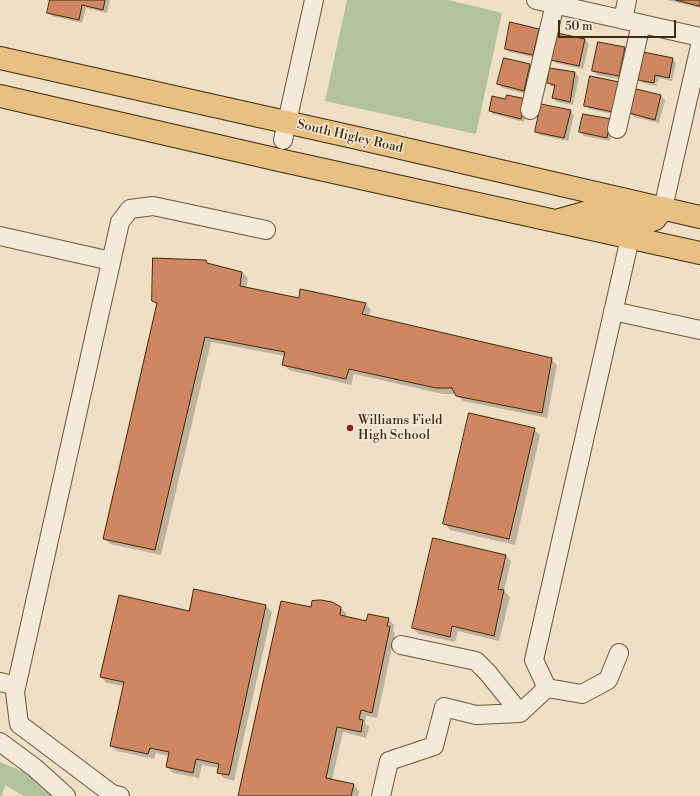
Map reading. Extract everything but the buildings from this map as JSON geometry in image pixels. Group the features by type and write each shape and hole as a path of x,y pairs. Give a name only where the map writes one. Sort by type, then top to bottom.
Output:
{"main road":[{"name":"South Higley Road","path":"0,58 285,131 663,208 700,217"},
{"path":"0,96 279,160 700,253"},
{"path":"556,221 591,211 647,222 655,219 663,208"}],"street":[{"path":"285,131 314,0"},
{"path":"536,0 700,37"},
{"path":"623,20 627,0"},
{"path":"530,110 555,4"},
{"path":"618,129 641,24"},
{"path":"663,208 700,46"},
{"path":"114,795 19,724 15,692 8,684 120,222 130,209 153,206 266,230"},
{"path":"0,236 111,261"},
{"path":"547,688 534,660 630,238"},
{"path":"613,311 700,330"},
{"path":"401,645 476,661 488,673 520,713"},
{"path":"547,688 582,694 608,680 619,653"},
{"path":"381,796 389,761 434,746 444,707 476,715 520,713 547,688"},
{"path":"0,742 35,768 66,796"}],"green space":[{"path":"347,0 448,0 502,13 476,134 325,101"},
{"path":"0,762 29,774 53,796 24,796 5,785 2,796 0,796"}],"place":[{"name":"Williams Field High School","path":"350,428"}]}
